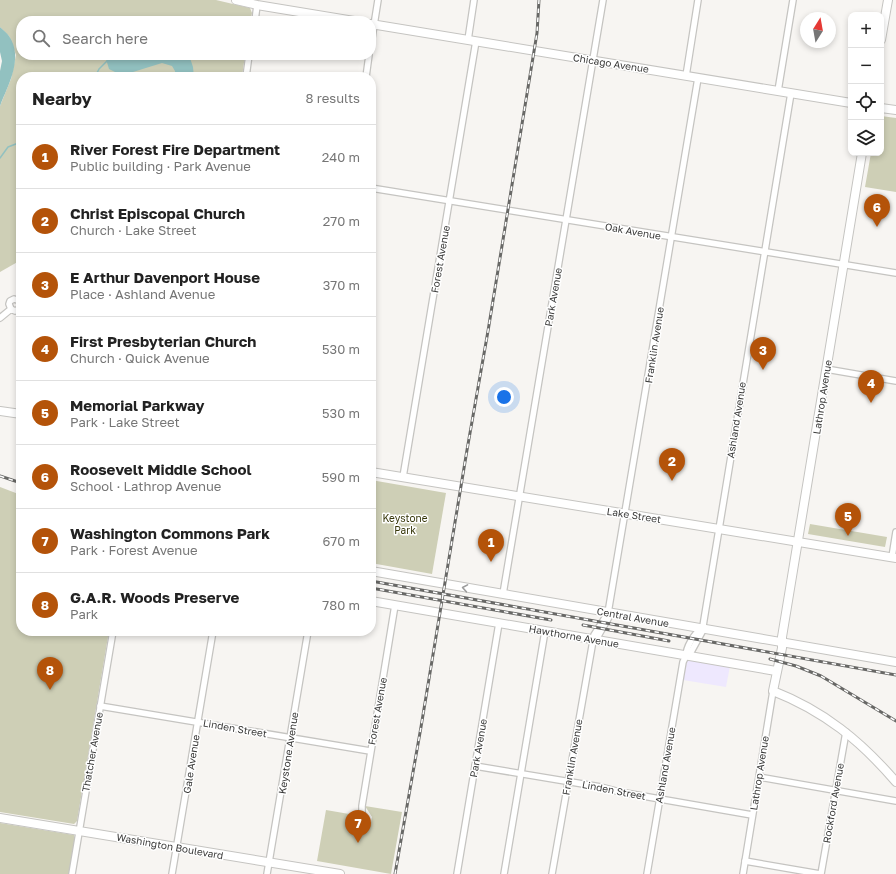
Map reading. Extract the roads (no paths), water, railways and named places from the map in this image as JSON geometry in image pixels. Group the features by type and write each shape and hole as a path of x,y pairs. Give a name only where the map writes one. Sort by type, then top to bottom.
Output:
{"street":[{"path":"236,0 327,16"},
{"path":"375,16 378,0"},
{"name":"Forest Avenue","path":"403,477 450,200 472,40 474,0"},
{"name":"Park Avenue","path":"504,594 603,0"},
{"path":"686,76 698,0"},
{"path":"778,91 793,0"},
{"path":"884,23 888,0"},
{"path":"256,16 258,3"},
{"name":"Chicago Avenue","path":"376,24 848,102"},
{"path":"247,72 248,60"},
{"path":"367,72 368,60"},
{"name":"Franklin Avenue","path":"552,874 593,640 598,636 609,617 608,613 698,78"},
{"name":"Ashland Avenue","path":"647,874 683,662 686,656 691,652 702,632 701,629 791,93"},
{"path":"884,108 896,110"},
{"name":"Lathrop Avenue","path":"743,874 776,671 779,667 782,648 781,642 862,156"},
{"name":"Oak Avenue","path":"376,189 896,274"},
{"path":"0,318 11,309"},
{"path":"826,369 896,381"},
{"path":"0,411 16,413"},
{"name":"Lake Street","path":"376,473 894,557"},
{"path":"894,557 896,532"},
{"name":"Central Avenue","path":"376,572 896,662"},
{"name":"Hawthorne Avenue","path":"376,602 500,622 593,640 776,671"},
{"name":"Forest Avenue","path":"362,818 362,806 370,751 395,605"},
{"name":"Park Avenue","path":"457,874 500,622"},
{"path":"504,874 545,631"},
{"name":"Thatcher Avenue","path":"72,874 112,636"},
{"name":"Gale Avenue","path":"172,874 212,636"},
{"name":"Keystone Avenue","path":"267,874 307,636"},
{"path":"773,691 814,710 846,732 868,752 896,782"},
{"name":"Linden Street","path":"100,706 370,751"},
{"name":"Rockford Avenue","path":"820,874 846,732"},
{"name":"Linden Street","path":"475,766 601,787 659,799 752,815"},
{"path":"759,778 896,801"},
{"name":"Washington Boulevard","path":"0,818 340,874"},
{"path":"745,861 820,874"}],"water":[{"path":"0,27 9,36 13,44 15,62 0,106 0,71 2,61 0,52"},
{"path":"106,60 191,60 194,72 175,72 172,66 162,63 133,72 115,72 109,69"}],"waterway":[{"path":"98,72 107,61"},
{"path":"0,158 8,147 16,144"}],"railway":[{"path":"395,874 488,331 537,33 539,0"},
{"path":"0,476 16,481"},
{"path":"376,582 896,675"},
{"path":"376,589 551,620"},
{"path":"583,625 669,641"},
{"path":"770,659 796,666 821,676 896,721"}],"place":[{"name":"Roosevelt Middle School","path":"877,227"},
{"name":"E Arthur Davenport House","path":"763,370"},
{"name":"First Presbyterian Church","path":"871,403"},
{"name":"Christ Episcopal Church","path":"672,481"},
{"name":"Memorial Parkway","path":"848,536"},
{"name":"River Forest Fire Department","path":"491,562"},
{"name":"G.A.R. Woods Preserve","path":"50,690"},
{"name":"Washington Commons Park","path":"358,843"}],"park label":[{"name":"Keystone Park","path":"405,524"}]}
